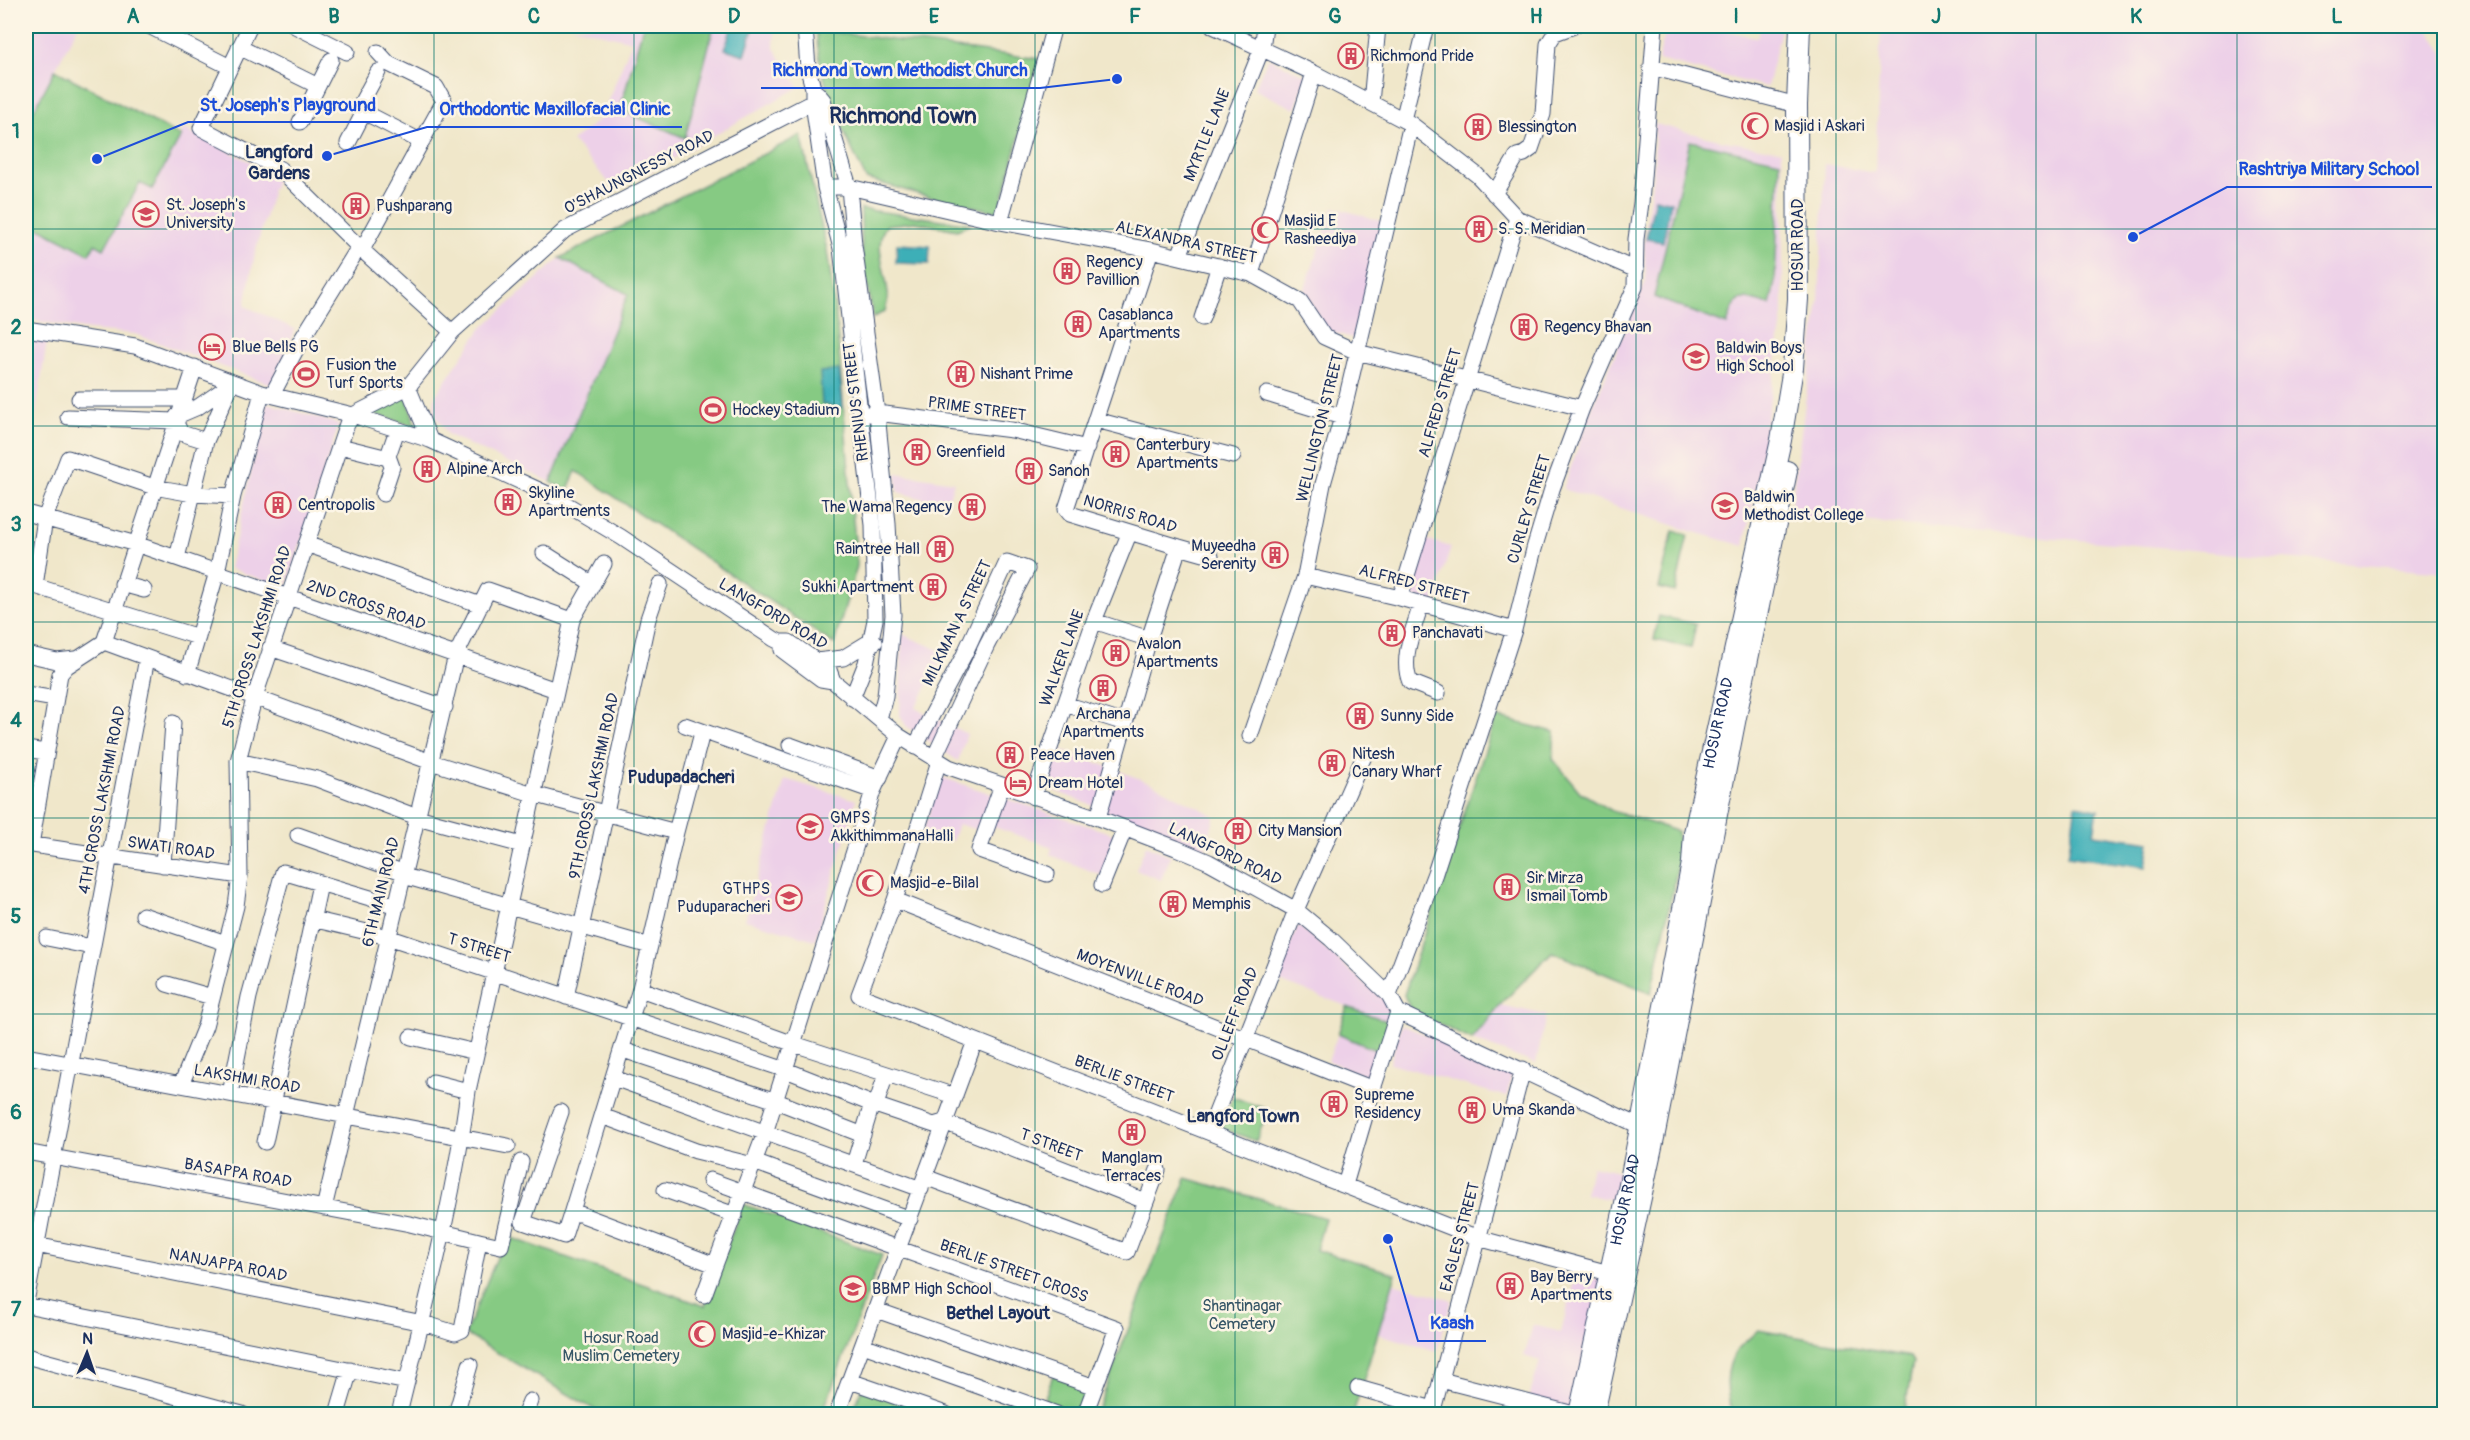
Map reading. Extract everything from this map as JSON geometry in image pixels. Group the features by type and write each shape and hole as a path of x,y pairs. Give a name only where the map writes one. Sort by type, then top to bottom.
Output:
{"main road":[{"name":"HOSUR ROAD","path":"1594,1414 1647,1130 1692,863 1694,833 1781,440 1793,368 1798,299 1797,105 1800,26"},
{"name":"HOSUR ROAD","path":"1580,1414 1629,1185 1647,1130 1794,439 1803,380 1808,312 1809,65 1812,26"}],"street":[{"path":"149,26 230,67"},
{"path":"250,26 201,128 280,170 452,332"},
{"path":"295,26 348,52"},
{"name":"RHENIUS STREET","path":"805,26 807,69 837,147 849,187 854,245 877,413 893,604 885,696 879,719"},
{"path":"1000,222 1054,26"},
{"path":"1213,26 1314,73 1407,122 1477,176 1517,218 1636,270"},
{"name":"MYRTLE LANE","path":"1179,256 1262,48 1265,26"},
{"path":"1371,103 1378,26"},
{"name":"WELLINGTON STREET","path":"1250,736 1305,576 1323,484 1358,352 1426,26"},
{"path":"1494,194 1517,156 1531,149 1534,141 1543,114 1548,44 1555,33 1574,26"},
{"name":"CURLEY STREET","path":"1389,995 1434,873 1514,630 1552,489 1582,408 1635,287 1636,239 1655,26"},
{"path":"239,47 318,87"},
{"path":"187,674 217,572 232,496 267,394 361,248 444,101 436,87 389,64 378,52"},
{"path":"300,122 331,60"},
{"path":"1651,67 1797,105"},
{"path":"378,72 358,109 422,142"},
{"path":"1251,274 1314,73"},
{"name":"RHENIUS STREET","path":"816,97 825,187 841,248 873,525 875,620 871,641 852,698"},
{"name":"O'SHAUNGNESSY ROAD","path":"353,416 408,387 452,332 565,230 816,97"},
{"path":"348,143 364,112"},
{"path":"820,150 837,147"},
{"name":"ALEXANDRA STREET","path":"825,187 849,187 1000,222 1179,256 1251,274 1300,301 1324,337 1358,352 1582,408"},
{"name":"ALFRED STREET","path":"1400,598 1517,218"},
{"name":"NORRIS ROAD","path":"1098,818 1149,639 1179,547 1129,534 1067,512 1067,506 1151,250"},
{"path":"1202,318 1219,266"},
{"name":"LANGFORD ROAD","path":"26,329 135,346 232,383 353,416 429,440 554,497 621,537 780,642 789,642 829,670 832,681 900,736 949,767 1098,818 1209,862 1296,910 1331,939 1389,995 1398,1012"},
{"path":"28,845 60,674 75,659 104,642 176,418 195,367"},
{"path":"68,417 176,418 198,407 232,383"},
{"path":"177,558 206,441 232,383"},
{"path":"408,387 429,440"},
{"path":"1267,394 1342,417"},
{"path":"79,399 183,399"},
{"name":"PRIME STREET","path":"861,415 877,413 1012,430 1087,448"},
{"name":"5TH CROSS LAKSHMI ROAD","path":"181,1085 205,1026 236,906 240,876 238,760 270,648 347,424 353,416"},
{"path":"176,418 181,433 206,441"},
{"path":"1096,420 1233,456"},
{"path":"383,494 392,467 388,458 398,430"},
{"path":"340,446 388,458"},
{"path":"198,637 35,586 45,518 68,459 154,488 193,494 232,496"},
{"name":"2ND CROSS ROAD","path":"26,513 177,558 556,690"},
{"name":"WALKER LANE","path":"1033,797 1094,621 1129,534"},
{"path":"306,544 481,605"},
{"path":"1179,547 1211,556"},
{"path":"544,553 593,584"},
{"name":"MILKMAN A STREET","path":"915,747 964,655 1007,562 1027,569 987,645 936,759"},
{"path":"399,1414 423,1323 462,1137 476,1052 572,621 604,564"},
{"name":"ALFRED STREET","path":"1305,576 1400,598 1514,630"},
{"path":"122,584 144,590"},
{"name":"9TH CROSS LAKSHMI ROAD","path":"566,997 648,618 660,584"},
{"name":"6TH MAIN ROAD","path":"324,1208 456,655 488,590 572,621"},
{"path":"1421,604 1405,670 1410,682 1438,693"},
{"path":"1094,621 1149,639"},
{"path":"816,661 843,658 871,641 890,645"},
{"path":"104,642 254,699 431,762 533,794 676,832"},
{"path":"780,642 782,650 821,679 832,681"},
{"path":"270,648 445,707"},
{"path":"26,654 57,661 75,659"},
{"name":"4TH CROSS LAKSHMI ROAD","path":"26,1304 31,1244 52,1157 147,658"},
{"path":"26,694 55,699"},
{"path":"1065,704 1125,723"},
{"path":"163,866 172,723"},
{"path":"685,725 702,733 876,785"},
{"path":"561,1112 523,1222 564,1236 640,989 676,832 702,733"},
{"path":"704,1295 776,1101 876,785 900,736"},
{"path":"790,745 876,785"},
{"path":"26,749 45,752"},
{"name":"OLLEFF ROAD","path":"1209,1131 1296,910 1365,754"},
{"name":"BERLIE STREET","path":"936,759 895,900 859,995 1478,1238 1610,1273"},
{"path":"238,760 317,778 417,818 522,845"},
{"path":"1002,785 979,850 1047,874"},
{"path":"1102,885 1125,828"},
{"path":"298,835 404,875 650,946"},
{"name":"SWATI ROAD","path":"28,845 240,876"},
{"path":"230,1094 249,997 284,872 396,906"},
{"path":"265,1142 320,884"},
{"name":"MOYENVILLE ROAD","path":"895,900 1372,1089"},
{"path":"143,915 226,943"},
{"name":"T STREET","path":"312,919 388,937 786,1070 874,1105 934,1125 944,1122 1145,1201"},
{"path":"46,938 92,947"},
{"path":"167,984 212,997"},
{"path":"640,989 794,1044 955,1096"},
{"path":"1345,1185 1372,1089 1398,1012 1465,1045 1523,1069 1647,1130"},
{"path":"411,1037 476,1052"},
{"path":"837,1414 975,1041"},
{"path":"623,1050 776,1101 863,1135"},
{"name":"LAKSHMI ROAD","path":"26,1056 508,1146"},
{"name":"EAGLES STREET","path":"1432,1412 1523,1069"},
{"path":"854,1164 886,1074"},
{"path":"614,1078 854,1164 923,1183 1126,1252 1158,1170"},
{"path":"433,1082 468,1091"},
{"path":"602,1116 696,1151 753,1164 910,1219"},
{"name":"BASAPPA ROAD","path":"26,1152 324,1208 501,1246 521,1162"},
{"name":"BERLIE STREET CROSS","path":"710,1180 1117,1328 1095,1387"},
{"path":"665,1190 735,1215"},
{"path":"572,1211 715,1265"},
{"name":"NANJAPPA ROAD","path":"31,1244 423,1323 455,1333 462,1330 479,1241"},
{"path":"26,1304 407,1382"},
{"path":"876,1310 1095,1387 1085,1414"},
{"path":"863,1345 1057,1414"},
{"path":"26,1356 242,1414"},
{"path":"456,1414 470,1365"},
{"path":"337,1414 350,1370"},
{"path":"1441,1380 1574,1414"},
{"path":"850,1381 946,1414"},
{"path":"1358,1388 1432,1412"}],"shaded area":[{"name":"St. Joseph's University","path":"26,26 78,26 55,70 180,136 184,129 277,175 255,253 245,306 295,329 272,385 135,334 90,330 26,319"},
{"path":"571,26 775,26 774,48 799,87 655,169 614,188 572,141 601,118 632,41"},
{"path":"1667,26 1729,26 1728,31 1757,38 1761,26 1782,26 1767,87 1658,60"},
{"path":"1881,26 2426,26 2444,53 2444,572 1790,515 1819,300 1825,164 1875,173"},
{"path":"1268,58 1307,76 1295,109 1254,89"},
{"name":"Baldwin Boys High School","path":"1655,124 1719,140 1782,151 1783,314 1758,477 1744,546 1563,489 1591,411 1646,281 1644,242 1654,167"},
{"path":"1333,207 1381,221 1355,339 1326,330 1304,291"},
{"path":"560,258 628,294 551,482 448,435 434,413 435,396 481,329"},
{"path":"26,339 47,342 31,443 26,442"},
{"path":"267,403 339,424 286,588 229,568"},
{"path":"896,473 954,482 947,505 898,492"},
{"path":"1424,539 1451,547 1434,602 1407,595"},
{"path":"902,634 946,653 915,708 967,734 958,761 906,726 900,715"},
{"path":"1055,747 1151,783 1215,816 1205,849 1042,786"},
{"path":"941,777 1125,838 1109,878 1050,855 1052,847 994,827 991,834 958,824 952,841 923,831"},
{"path":"785,779 856,800 815,940 745,920"},
{"path":"1146,845 1171,856 1161,880 1136,870"},
{"path":"1298,925 1387,1003 1390,1022 1276,980"},
{"path":"1500,1005 1546,1015 1536,1064 1472,1040"},
{"path":"1401,1025 1513,1069 1507,1097 1390,1063"},
{"path":"1338,1034 1380,1052 1371,1078 1328,1061"},
{"path":"1592,1166 1622,1173 1616,1201 1585,1194"},
{"path":"1576,1273 1604,1281 1573,1414 1529,1398 1540,1361 1524,1356 1533,1325 1561,1332"},
{"path":"1394,1283 1452,1300 1437,1351 1378,1334"}],"green space":[{"path":"643,26 714,26 685,138 620,110"},
{"path":"816,30 1040,59 999,212 929,197 866,179 827,88"},
{"path":"55,70 181,136 152,189 140,183 104,249 95,244 89,254 26,221 26,125"},
{"name":"Hockey Stadium","path":"801,135 827,250 836,317 857,566 834,644 576,471 567,491 551,482 628,294 560,258"},
{"path":"1690,141 1780,161 1775,282 1770,305 1752,300 1741,300 1734,307 1727,325 1654,297"},
{"path":"861,209 971,224 957,230 915,222 887,225 882,233 880,250 888,300 885,311 873,318 862,253"},
{"path":"406,392 415,426 373,414"},
{"path":"1673,531 1688,535 1675,592 1659,588"},
{"path":"1659,616 1696,624 1691,648 1654,640"},
{"path":"1496,717 1555,732 1553,759 1580,792 1612,811 1677,831 1679,861 1651,993 1552,952 1500,1005 1472,1040 1411,1011 1404,995"},
{"path":"1347,1007 1390,1022 1380,1052 1338,1034"},
{"path":"1233,1097 1268,1110 1256,1141 1221,1128"},
{"name":"Shantinagar Cemetery","path":"1186,1178 1325,1218 1316,1250 1396,1274 1353,1414 1096,1414"},
{"name":"Hosur Road Muslim Cemetery","path":"743,1204 882,1255 822,1414 602,1414 465,1334 506,1236 705,1306"},
{"path":"1758,1330 1910,1357 1913,1362 1904,1414 1734,1414 1727,1382 1730,1365 1737,1350"},
{"path":"1053,1375 1091,1389 1081,1414 1066,1414 1042,1406"},
{"path":"862,1389 934,1414 852,1414"}],"water":[{"path":"732,26 754,26 745,55 725,49"},
{"path":"1655,198 1671,202 1663,242 1646,239"},
{"path":"897,244 930,246 929,264 896,263"},
{"path":"839,370 843,408 822,404 820,372"},
{"path":"2076,805 2098,809 2094,834 2150,842 2146,867 2068,856"}],"place":[{"name":"Richmond Pride","path":"1351,56"},
{"name":"Richmond Town Methodist Church","path":"1117,79"},
{"name":"Masjid i Askari","path":"1755,126"},
{"name":"Blessington","path":"1478,127"},
{"name":"Orthodontic Maxillofacial Clinic","path":"327,156"},
{"name":"St. Joseph's Playground","path":"97,159"},
{"name":"Pushparang","path":"356,206"},
{"name":"St. Joseph's University","path":"146,214"},
{"name":"S. S. Meridian","path":"1479,229"},
{"name":"Masjid E Rasheediya","path":"1265,230"},
{"name":"Rashtriya Military School","path":"2133,237"},
{"name":"Regency Pavillion","path":"1067,271"},
{"name":"Casablanca Apartments","path":"1078,324"},
{"name":"Regency Bhavan","path":"1524,327"},
{"name":"Blue Bells PG","path":"212,347"},
{"name":"Baldwin Boys High School","path":"1696,357"},
{"name":"Fusion the Turf Sports","path":"306,374"},
{"name":"Nishant Prime","path":"961,374"},
{"name":"Hockey Stadium","path":"713,410"},
{"name":"Greenfield","path":"917,452"},
{"name":"Canterbury Apartments","path":"1116,454"},
{"name":"Alpine Arch","path":"427,469"},
{"name":"Sanoh","path":"1029,471"},
{"name":"Skyline Apartments","path":"508,502"},
{"name":"Centropolis","path":"278,505"},
{"name":"Baldwin Methodist College","path":"1725,506"},
{"name":"The Wama Regency","path":"972,507"},
{"name":"Raintree Hall","path":"940,549"},
{"name":"Muyeedha Serenity","path":"1275,555"},
{"name":"Sukhi Apartment","path":"933,587"},
{"name":"Panchavati","path":"1392,633"},
{"name":"Avalon Apartments","path":"1116,653"},
{"name":"Archana Apartments","path":"1103,688"},
{"name":"Sunny Side","path":"1360,716"},
{"name":"Peace Haven","path":"1010,755"},
{"name":"Nitesh Canary Wharf","path":"1332,763"},
{"name":"Dream Hotel","path":"1018,783"},
{"name":"GMPS AkkithimmanaHalli","path":"810,827"},
{"name":"City Mansion","path":"1238,831"},
{"name":"Masjid-e-Bilal","path":"870,883"},
{"name":"Sir Mirza Ismail Tomb","path":"1507,887"},
{"name":"GTHPS Puduparacheri","path":"789,898"},
{"name":"Memphis","path":"1173,904"},
{"name":"Supreme Residency","path":"1334,1104"},
{"name":"Uma Skanda","path":"1472,1110"},
{"name":"Manglam Terraces","path":"1132,1132"},
{"name":"Kaash","path":"1388,1239"},
{"name":"Bay Berry Apartments","path":"1510,1286"},
{"name":"BBMP High School","path":"853,1289"},
{"name":"Masjid-e-Khizar","path":"702,1334"}],"district":[{"name":"Richmond Town","path":"903,116"},
{"name":"Langford Gardens","path":"279,162"},
{"name":"Pudupadacheri","path":"681,777"},
{"name":"Langford Town","path":"1243,1116"},
{"name":"Bethel Layout","path":"998,1313"}]}
